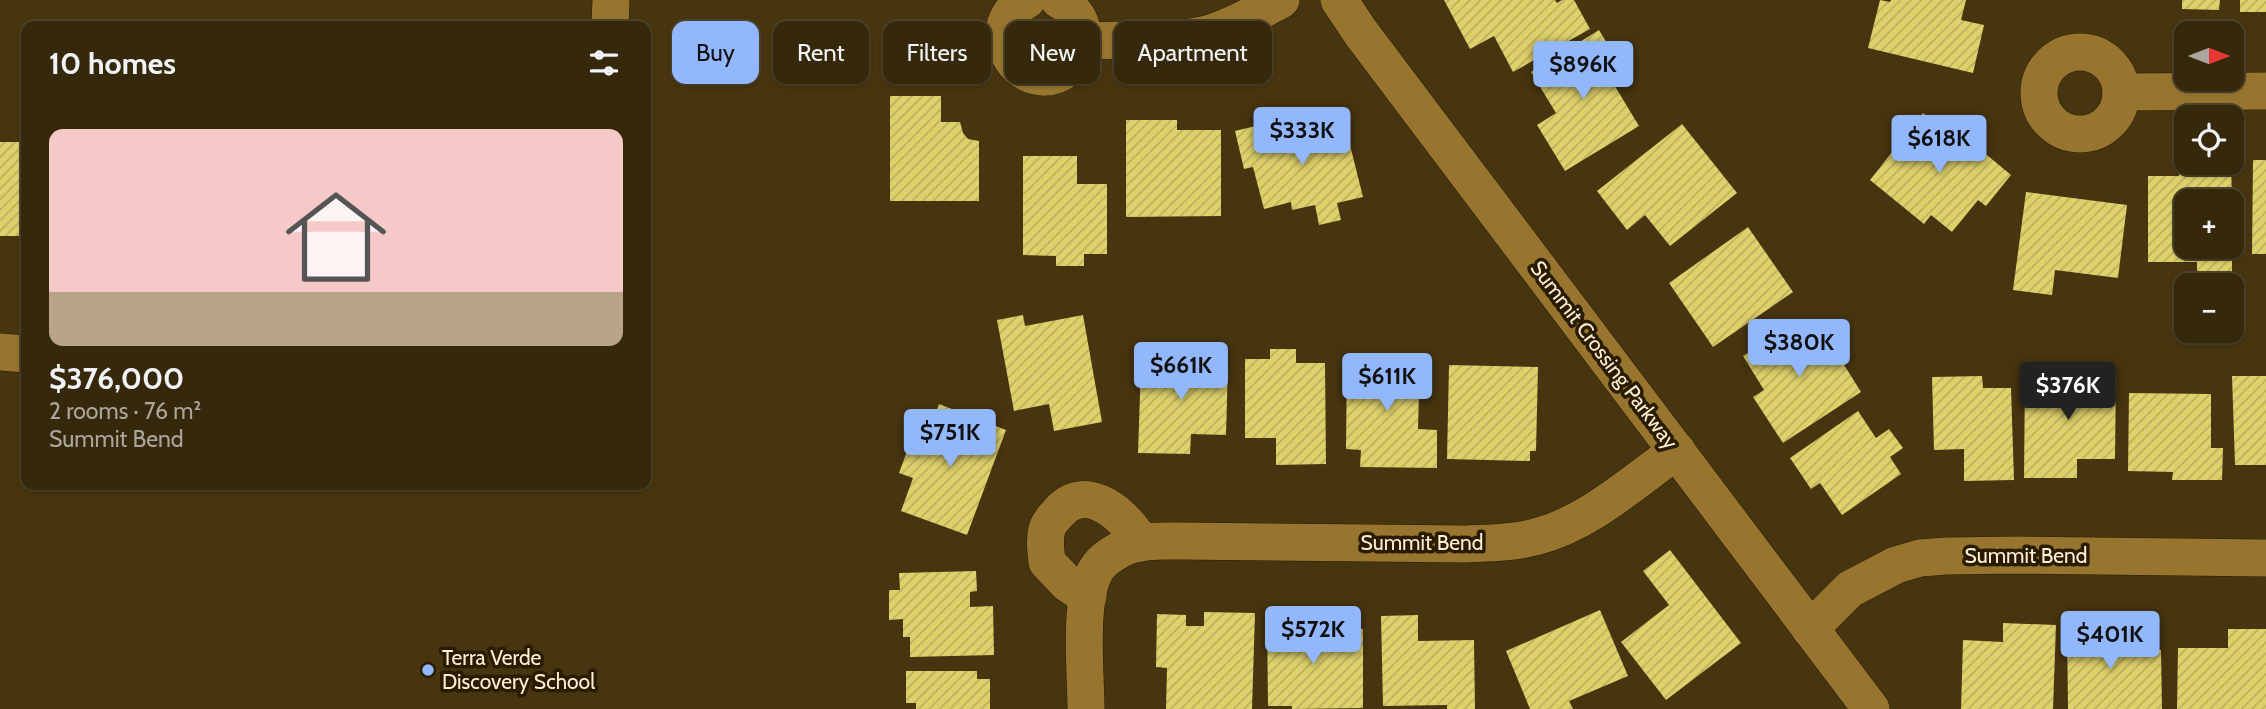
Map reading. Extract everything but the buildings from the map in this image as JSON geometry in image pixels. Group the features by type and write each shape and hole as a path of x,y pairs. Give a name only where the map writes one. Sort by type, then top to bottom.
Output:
{"street":[{"path":"610,21 611,0"},
{"path":"1007,21 1013,10 1027,0"},
{"path":"1059,0 1073,10 1080,21"},
{"path":"1100,40 1180,38 1208,34 1281,0"},
{"name":"Summit Crossing Parkway","path":"1339,0 1871,709"},
{"path":"1005,28 1005,46"},
{"path":"2121,92 2266,91"},
{"path":"0,352 21,354"},
{"name":"Summit Bend","path":"1086,709 1087,597 1095,571 1102,562 1131,545 1179,541 1466,544 1508,542 1566,527 1677,451"},
{"path":"1087,597 1067,583 1047,562 1046,530 1065,506 1081,500 1096,501 1110,507 1133,528 1141,543"},
{"name":"Summit Bend","path":"1810,629 1850,589 1896,565 1920,558 2018,555 2266,558"}],"place":[{"name":"Terra Verde Discovery School","path":"428,670"}]}
